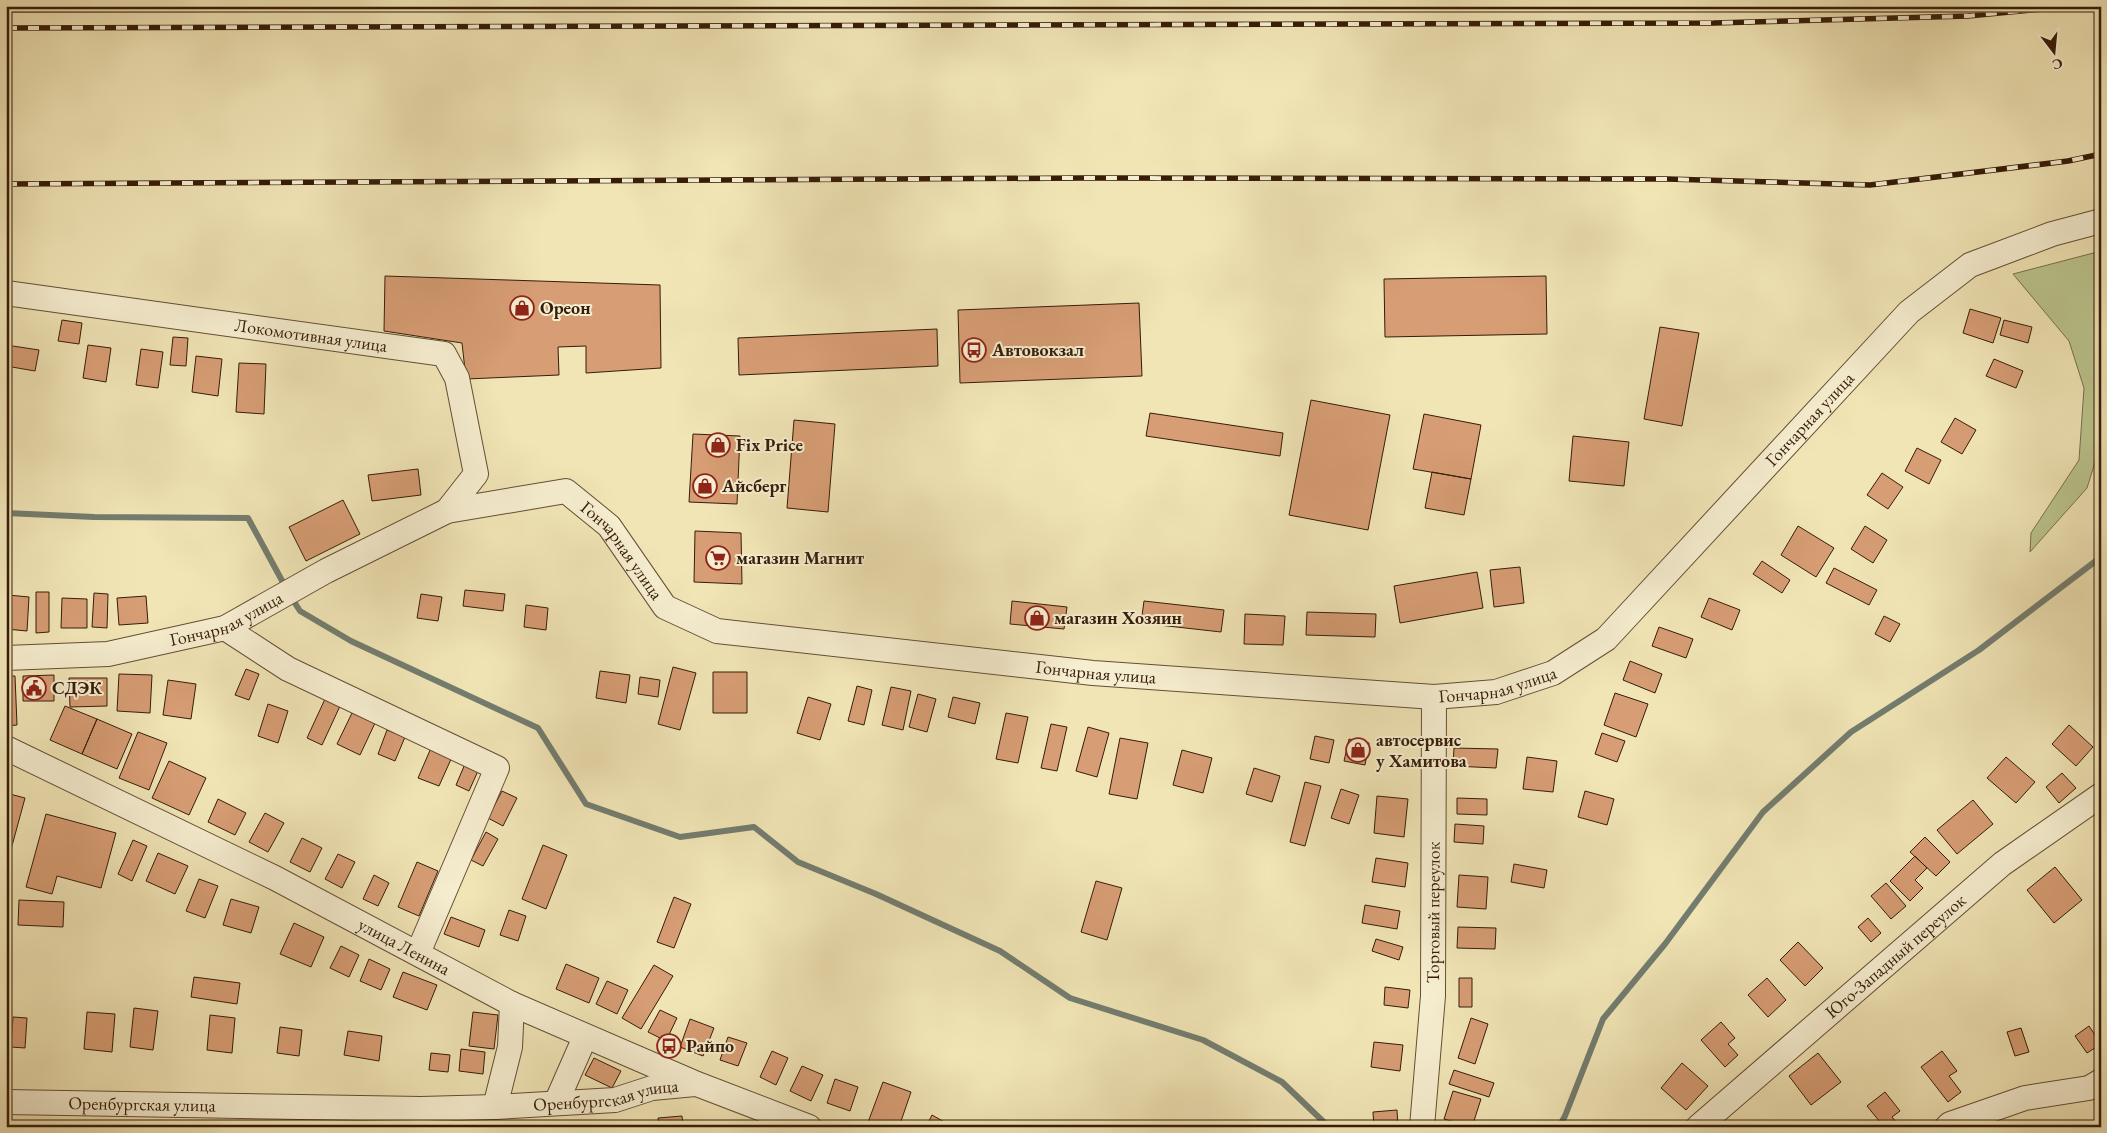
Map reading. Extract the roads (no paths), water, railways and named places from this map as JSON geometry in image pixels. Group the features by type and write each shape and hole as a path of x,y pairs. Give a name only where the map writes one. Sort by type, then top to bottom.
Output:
{"street":[{"name":"Гончарная улица","path":"6,658 108,654 225,628 326,571 447,511 566,491 609,526 665,608 717,631 1092,673 1434,697 1496,692 1553,673 1606,639 1909,312 1970,265 2052,234 2101,221"},
{"name":"Локомотивная улица","path":"6,293 444,354 457,378 476,474 447,511"},
{"path":"225,628 288,669 497,768 418,953"},
{"name":"Торговый переулок","path":"1422,1127 1433,996 1434,697"},
{"name":"улица Ленина","path":"6,748 275,878 512,1004 697,1084 809,1127"},
{"name":"Юго-Западный переулок","path":"1698,1127 2002,864 2101,795"},
{"path":"495,1107 510,1047 512,1004"},
{"path":"556,1103 585,1037"},
{"name":"Оренбургская улица","path":"6,1102 420,1118 495,1107 615,1100 652,1088 697,1084"},
{"path":"1947,1127 2025,1098 2097,1087"}],"waterway":[{"path":"6,513 94,517 248,518 286,588"},
{"path":"1559,1127 1603,1019 1665,944 1763,812 1851,732 1979,650 2101,557"},
{"path":"291,597 300,611 351,641 538,728 586,804 680,837 754,827 798,862 876,894 1000,951 1070,998 1203,1040 1282,1082 1329,1127"}],"railway":[{"path":"6,10 1510,6"},
{"path":"6,28 1714,23 1968,16 2073,6"},
{"path":"6,184 1084,178 1667,179 1870,185 2068,161 2101,154"}],"place":[{"name":"Ореон","path":"522,308"},
{"name":"Автовокзал","path":"974,350"},
{"name":"Fix Price","path":"718,445"},
{"name":"Айсберг","path":"705,486"},
{"name":"магазин Магнит","path":"718,558"},
{"name":"магазин Хозяин","path":"1037,618"},
{"name":"СДЭК","path":"34,688"},
{"name":"автосервис у Хамитова","path":"1358,750"},
{"name":"Райпо","path":"669,1046"}]}
